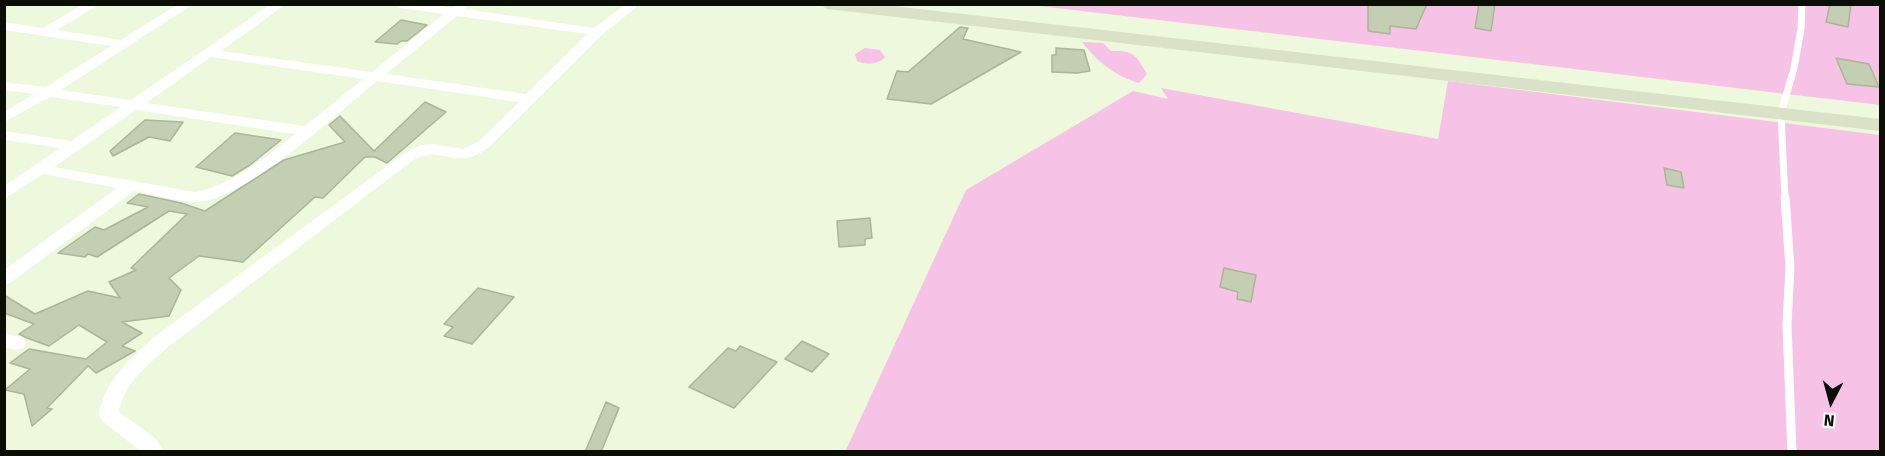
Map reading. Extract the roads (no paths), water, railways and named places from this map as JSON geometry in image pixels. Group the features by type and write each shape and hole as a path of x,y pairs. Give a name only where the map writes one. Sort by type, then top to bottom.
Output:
{"street":[{"path":"45,32 94,4"},
{"path":"4,118 187,4"},
{"path":"4,194 280,4"},
{"path":"400,4 459,8 597,32"},
{"path":"154,452 149,445 109,415 110,399 125,376 141,360 161,342 407,158 420,150 433,149 465,154 483,145 597,32 634,4"},
{"path":"827,4 1881,124"},
{"path":"41,169 195,197 209,195 272,160 459,8"},
{"path":"4,26 123,44"},
{"path":"208,54 529,99"},
{"path":"4,86 307,131"},
{"path":"4,135 74,146"},
{"path":"4,279 130,186"}],"lane":[{"path":"1792,452 1787,325 1790,267 1782,165 1781,113 1794,68 1801,29 1802,4"}]}
